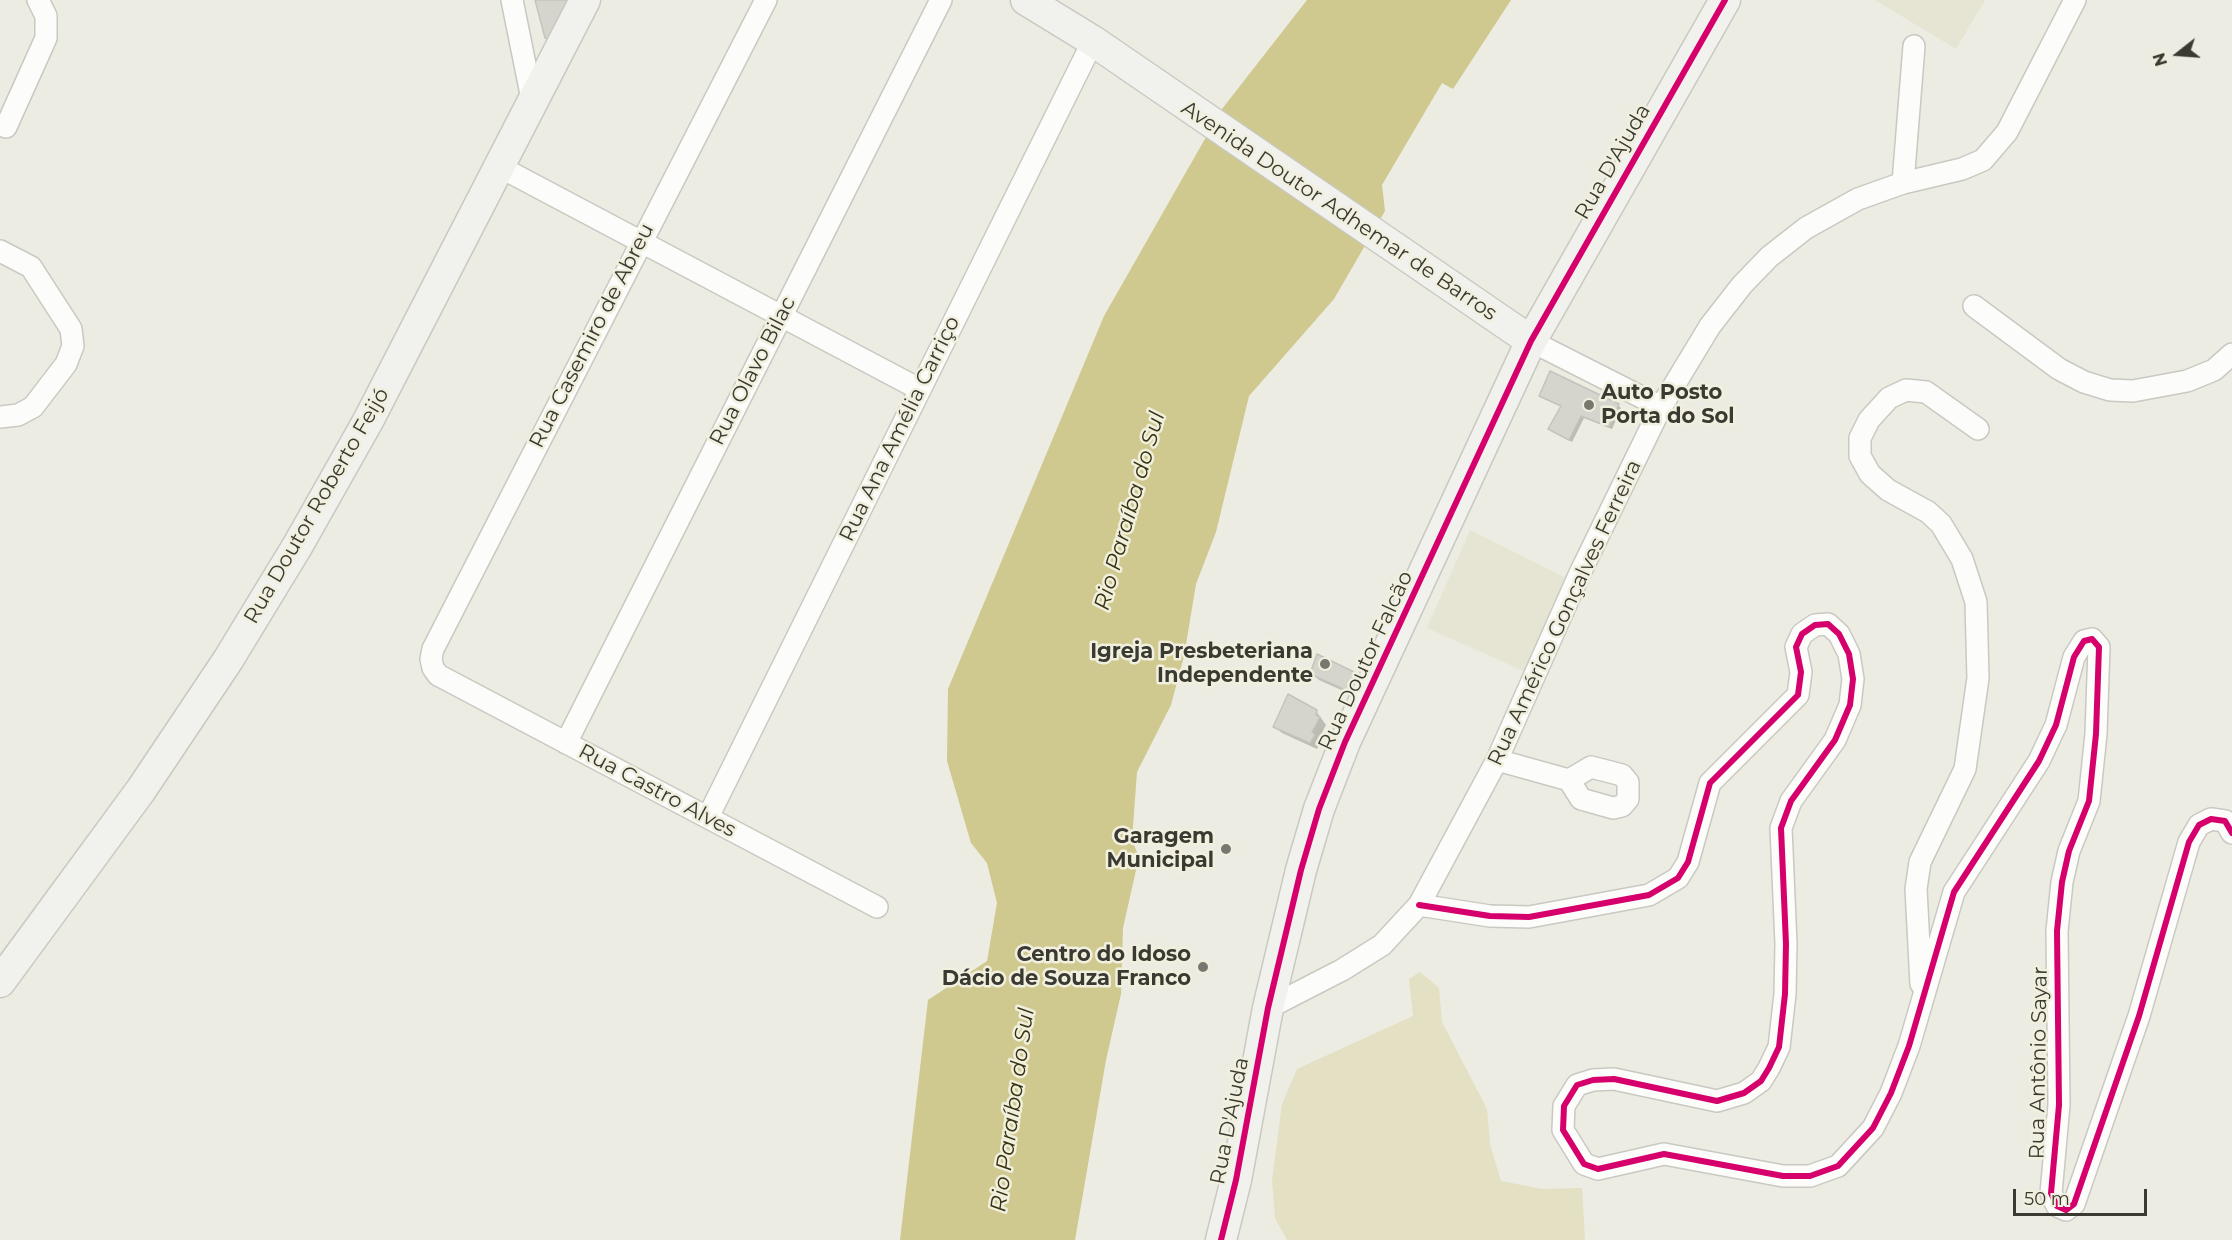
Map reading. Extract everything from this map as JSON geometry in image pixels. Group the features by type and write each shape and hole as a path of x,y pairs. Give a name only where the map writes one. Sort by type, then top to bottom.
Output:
{"main road":[{"name":"Rua Doutor Roberto Feijó","path":"0,982 141,790 233,651 298,545 368,421 585,0"},
{"name":"Avenida Doutor Adhemar de Barros","path":"1026,0 1093,41 1401,255 1531,341"},
{"name":"Rua D'Ajuda","path":"1531,341 1725,0"},
{"name":"Rua Doutor Falcão","path":"1268,1008 1301,870 1319,809 1346,741 1531,341"},
{"name":"Rua D'Ajuda","path":"1221,1240 1236,1180 1268,1008"}],"street":[{"path":"6,127 46,38 46,16 38,0"},
{"path":"512,0 532,105"},
{"name":"Rua Casemiro de Abreu","path":"438,675 433,668 433,649 766,0"},
{"name":"Rua Olavo Bilac","path":"566,743 941,0"},
{"name":"Rua Américo Gonçalves Ferreira","path":"1268,1008 1342,970 1382,945 1419,905 1497,760 1580,573 1661,407 1710,326 1769,257 1806,228 1858,199 1903,183 1962,169 1983,160 1996,148 2022,103 2075,0"},
{"name":"Rua Ana Amélia Carriço","path":"708,817 1093,41"},
{"path":"1903,183 1914,46"},
{"path":"500,167 780,318 919,389"},
{"path":"0,251 31,267 70,329 73,346 66,364 33,407 18,415 0,417"},
{"path":"1974,306 2059,369 2084,382 2110,390 2133,391 2187,381 2214,370 2232,354"},
{"name":"Avenida Doutor Adhemar de Barros","path":"1531,341 1661,407"},
{"path":"1419,905 1490,916 1529,917 1649,895 1678,878 1688,862 1710,783 1798,695 1801,672 1796,647 1802,634 1815,625 1828,624 1839,634 1849,654 1853,679 1850,705 1835,740 1791,801 1781,828 1786,944 1785,994 1779,1047 1769,1068 1761,1081 1744,1093 1718,1101 1614,1079 1593,1080 1577,1085 1564,1106 1563,1130 1584,1164 1598,1169 1664,1154 1783,1176 1810,1176 1838,1166 1873,1128 1891,1094 1909,1046 1922,999 1916,889 1920,862 1965,769 1978,678 1976,602 1962,559 1941,524 1928,512 1888,490 1870,474 1860,456 1860,438 1869,420 1889,398 1906,390 1926,392 1977,429"},
{"name":"Rua Antônio Sayar","path":"1922,999 1954,892 2039,761 2056,725 2074,657 2084,641 2092,639 2099,647 2096,734 2089,801 2069,851 2062,882 2057,931 2059,1105 2051,1193 2057,1206 2066,1210 2074,1203 2139,1016 2189,842 2199,825 2211,819 2225,821 2232,833"},
{"name":"Rua Castro Alves","path":"438,675 877,907"},
{"path":"1497,760 1569,780"}],"shaded area":[{"path":"1875,0 1985,0 1956,49"},
{"path":"1470,530 1570,580 1526,672 1427,628"},
{"path":"1420,972 1439,988 1442,1022 1487,1109 1490,1144 1501,1181 1542,1189 1582,1188 1585,1240 1287,1240 1275,1218 1272,1180 1282,1104 1297,1069 1413,1016 1409,979"}],"water":[{"name":"Rio Paraíba do Sul","path":"1307,0 1511,0 1453,89 1442,83 1382,185 1385,211 1334,299 1249,396 1216,532 1196,584 1184,656 1171,705 1137,772 1132,840 1139,857 1123,928 1121,994 1106,1060 1075,1240 900,1240 928,1000 987,961 997,903 987,863 971,843 947,761 948,689 1104,316 1222,109"}],"building":[{"path":"535,0 572,0 553,40 545,38"},
{"name":"Auto Posto Porta do Sol","path":"1550,371 1619,404 1609,427 1581,416 1569,440 1548,429 1561,406 1539,396"},
{"name":"Igreja Presbeteriana Independente","path":"1317,654 1358,674 1350,692 1310,674"},
{"path":"1288,694 1317,710 1316,715 1320,717 1312,732 1315,735 1310,743 1273,727"}],"cycle path":[{"path":"1221,1240 1236,1180 1268,1008 1301,870 1319,809 1345,742 1531,341 1725,0"},
{"path":"1419,905 1490,916 1529,917 1649,895 1678,878 1688,862 1710,783 1798,695 1801,672 1796,647 1802,634 1815,625 1828,624 1839,634 1849,654 1853,679 1850,705 1835,740 1791,801 1781,828 1786,944 1785,994 1779,1047 1769,1068 1761,1081 1744,1093 1717,1101 1614,1079 1593,1080 1577,1085 1564,1106 1563,1130 1584,1164 1598,1169 1664,1154 1783,1176 1810,1176 1838,1166 1873,1128 1891,1093 1909,1046 1954,892 2039,761 2056,725 2074,657 2084,641 2092,639 2099,647 2096,734 2089,801 2069,851 2062,882 2057,931 2059,1105 2051,1193 2057,1206 2066,1210 2074,1204 2139,1016 2189,842 2199,825 2211,819 2225,821 2232,833"}],"place":[{"name":"Auto Posto Porta do Sol","path":"1589,405"},
{"name":"Igreja Presbeteriana Independente","path":"1325,664"},
{"name":"Garagem Municipal","path":"1226,849"},
{"name":"Centro do Idoso Dácio de Souza Franco","path":"1203,967"}]}
